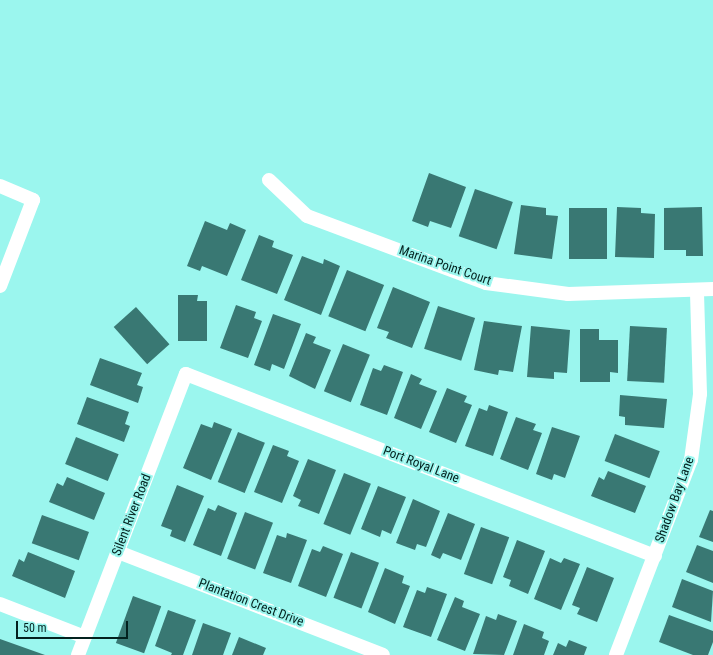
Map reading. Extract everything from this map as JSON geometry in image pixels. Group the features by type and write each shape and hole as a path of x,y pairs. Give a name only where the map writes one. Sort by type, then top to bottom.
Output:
{"street":[{"name":"Marina Point Court","path":"269,180 307,216 486,283 568,294 713,290"},
{"path":"0,186 33,200 0,286"},
{"name":"Shadow Bay Lane","path":"616,655 691,460 700,394 697,290"},
{"name":"Port Royal Lane","path":"186,374 655,556"},
{"name":"Silent River Road","path":"78,655 186,374"},
{"name":"Plantation Crest Drive","path":"118,552 383,655"},
{"path":"0,604 85,637"}],"building":[{"path":"429,173 466,187 451,228 430,221 428,227 412,221"},
{"path":"475,189 513,202 497,249 459,236"},
{"path":"521,205 546,208 546,215 558,216 552,259 514,254"},
{"path":"617,207 641,208 641,213 655,214 654,258 615,257"},
{"path":"702,207 703,256 686,256 686,250 664,250 664,208"},
{"path":"569,208 607,208 607,259 569,259"},
{"path":"205,221 227,230 230,223 246,230 227,276 202,266 200,271 187,266"},
{"path":"259,235 274,241 272,247 293,255 277,294 241,280"},
{"path":"302,256 323,264 324,259 340,266 321,315 284,300"},
{"path":"347,270 384,285 365,331 328,316"},
{"path":"393,287 430,302 412,348 386,338 389,332 377,328"},
{"path":"178,295 198,295 197,301 207,301 207,341 178,341"},
{"path":"236,305 256,312 254,318 262,321 248,358 220,348"},
{"path":"438,306 475,318 461,361 424,349"},
{"path":"136,307 169,344 147,364 114,327"},
{"path":"273,314 301,324 284,369 272,364 270,371 254,365"},
{"path":"484,321 522,326 513,372 499,370 498,375 474,370"},
{"path":"531,326 570,330 567,373 554,372 554,379 527,377"},
{"path":"630,326 667,328 664,383 627,381"},
{"path":"580,329 599,329 599,340 618,340 618,373 610,372 610,382 580,382"},
{"path":"306,333 316,337 313,343 331,350 315,389 289,376"},
{"path":"343,344 370,355 351,402 324,391"},
{"path":"100,358 142,373 137,385 143,387 138,403 90,385"},
{"path":"384,365 403,372 387,415 360,405 373,368 381,371"},
{"path":"411,374 422,379 419,384 437,391 421,429 394,418"},
{"path":"447,388 467,396 464,402 472,405 456,443 429,432"},
{"path":"620,395 667,399 664,428 625,425 625,417 619,416"},
{"path":"87,397 129,412 125,424 130,426 124,442 77,424"},
{"path":"489,405 508,412 493,456 465,446 479,408 487,411"},
{"path":"516,417 536,424 533,430 542,433 528,470 500,459"},
{"path":"214,422 232,429 211,480 183,468 201,424 212,428"},
{"path":"552,427 580,436 565,478 554,474 552,480 536,474"},
{"path":"238,432 265,443 245,493 218,482"},
{"path":"615,434 660,451 649,478 605,461"},
{"path":"76,437 119,454 108,481 65,464"},
{"path":"273,445 289,451 287,456 299,461 282,503 254,492"},
{"path":"308,459 336,470 319,514 298,506 301,500 293,496"},
{"path":"608,471 646,486 635,513 591,496 599,477 604,480"},
{"path":"344,473 371,484 350,535 323,524"},
{"path":"67,477 105,493 94,520 49,502 57,483 63,486"},
{"path":"177,485 204,496 185,542 170,536 172,530 161,526"},
{"path":"378,486 406,497 391,534 382,530 380,537 361,529"},
{"path":"413,499 440,511 426,547 417,544 415,550 396,543"},
{"path":"218,505 237,513 221,556 193,545 208,508 215,511"},
{"path":"710,510 713,511 713,542 699,537"},
{"path":"245,512 273,523 255,569 227,559"},
{"path":"448,513 475,524 461,560 443,553 440,559 431,555"},
{"path":"42,515 89,532 79,560 32,543"},
{"path":"481,527 509,537 492,584 464,574"},
{"path":"287,533 307,540 291,583 263,573 277,535 286,538"},
{"path":"517,540 545,551 528,594 509,586 511,580 503,577"},
{"path":"697,545 713,551 713,583 686,572"},
{"path":"323,546 343,554 326,597 298,586 312,549 320,552"},
{"path":"28,552 75,571 65,598 12,576 19,559 24,562"},
{"path":"351,552 379,563 361,608 333,598"},
{"path":"550,558 561,563 564,558 580,564 561,610 534,599"},
{"path":"587,567 614,578 597,622 577,614 580,608 572,605"},
{"path":"385,568 404,576 402,583 410,586 395,624 368,612"},
{"path":"682,579 713,591 711,622 672,607"},
{"path":"427,587 447,594 431,637 403,627 417,590 425,593"},
{"path":"133,596 161,606 144,653 116,643"},
{"path":"455,597 464,601 462,607 480,614 465,651 437,640"},
{"path":"168,610 196,620 183,655 171,655 172,653 155,646"},
{"path":"498,614 517,621 504,655 473,654 486,616 496,620"},
{"path":"669,615 713,631 713,642 708,655 693,655 659,642"},
{"path":"203,623 231,633 223,655 192,655"},
{"path":"524,624 544,632 542,638 549,641 544,655 513,655"},
{"path":"239,637 266,648 263,655 232,655"},
{"path":"0,639 45,655 0,655"},
{"path":"569,640 587,647 584,655 553,655 558,643 566,647"}]}
